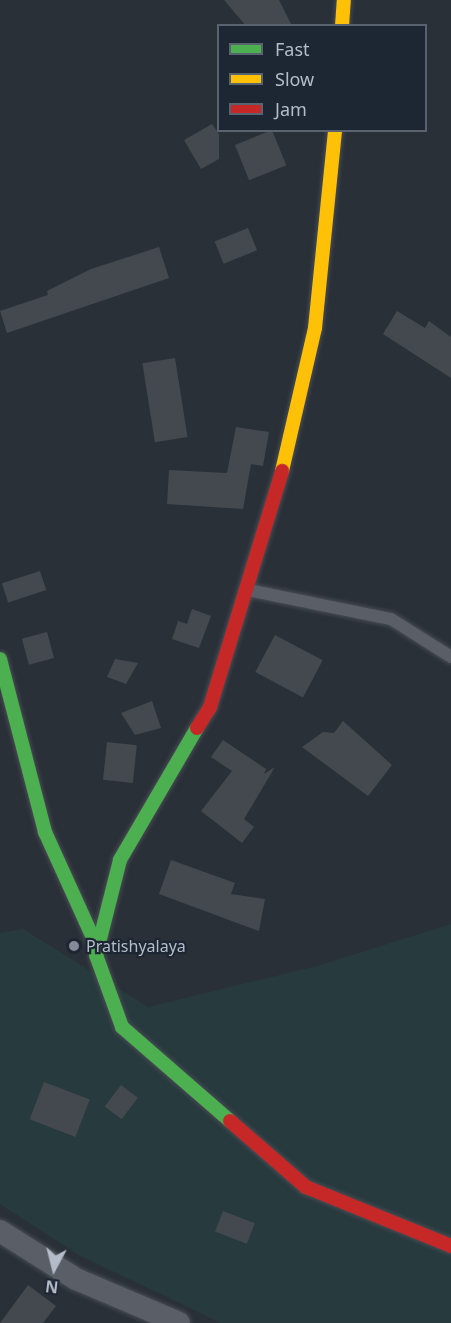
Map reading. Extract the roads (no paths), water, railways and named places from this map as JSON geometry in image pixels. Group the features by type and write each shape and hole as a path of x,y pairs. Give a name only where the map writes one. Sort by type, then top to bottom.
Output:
{"main road":[{"path":"342,24 344,0"},
{"path":"95,942 120,860 210,707 248,590 300,407 313,339 335,132"},
{"path":"0,659 45,832 95,942 104,987 122,1027 306,1187 451,1246"}],"street":[{"path":"0,1231 76,1279 179,1323"}],"lane":[{"path":"248,590 391,619 451,657"}],"place":[{"name":"Pratishyalaya","path":"74,946"}]}
